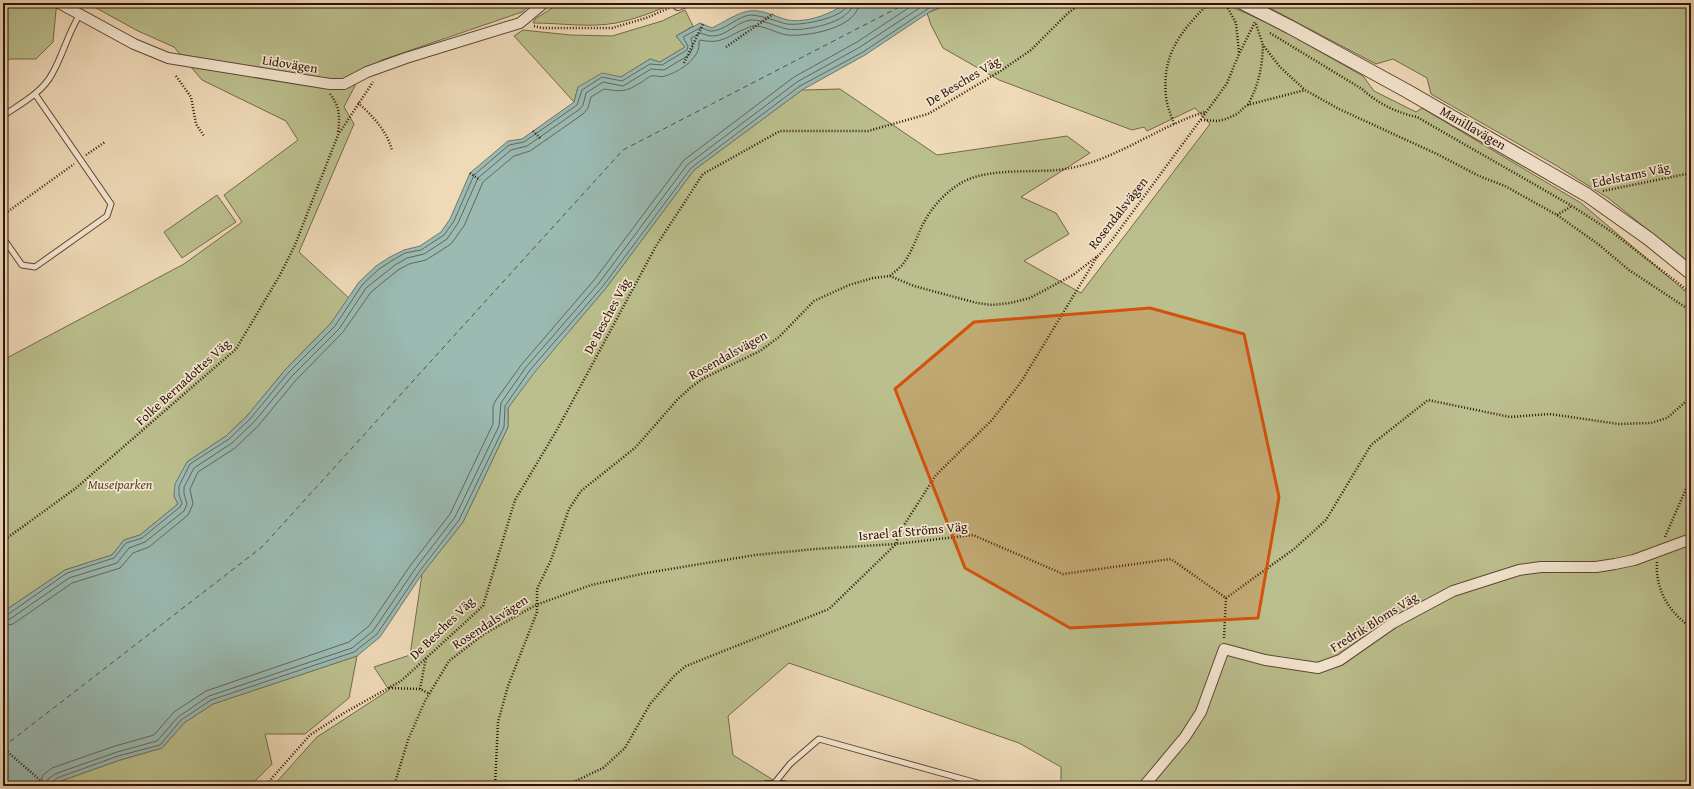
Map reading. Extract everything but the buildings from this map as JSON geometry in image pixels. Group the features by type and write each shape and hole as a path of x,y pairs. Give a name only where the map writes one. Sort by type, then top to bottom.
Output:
{"street":[{"name":"Lidovägen","path":"59,3 134,44 168,58 330,84 344,84 368,72 388,66 406,58 520,23 544,3"},
{"name":"Manillavägen","path":"1247,5 1401,87 1588,195 1644,235 1691,273"},
{"name":"Fredrik Bloms Väg","path":"1224,649 1266,660 1318,668 1340,660 1393,623 1453,591 1519,570 1541,567 1596,567 1634,560 1691,539"},
{"path":"1144,786 1184,737 1201,712 1224,649"}],"lane":[{"path":"3,116 35,94 52,75 73,24 80,14"},
{"path":"3,238 22,265 35,267 107,216 111,204 35,94"},
{"path":"775,786 790,764 819,739 977,783 976,786"}],"path":[{"name":"De Besches Väg","path":"265,786 310,735 344,713 401,681 483,606 515,500 558,428 656,246 703,174 780,131 868,131 928,114 1000,72 1031,50 1058,22 1082,3"},
{"path":"520,23 542,28 612,28 646,18 680,4"},
{"path":"1174,124 1166,98 1166,64 1183,30 1206,4 1224,4 1236,23 1239,54"},
{"path":"1247,5 1263,44 1280,67 1305,90 1479,176 1505,186 1557,215 1598,244 1629,270 1691,311"},
{"path":"726,46 774,14"},
{"path":"684,63 703,24"},
{"path":"1256,24 1262,28"},
{"name":"Rosendalsvägen","path":"394,786 408,740 430,694 449,661 484,634 536,605 537,589 551,560 569,509 581,491 636,447 677,400 690,388 704,378 760,351 779,337 814,301 849,285 873,278 890,276 914,286 992,306 1030,298 1073,276 1098,255 1112,240 1201,120 1227,83 1239,54 1256,24"},
{"path":"1269,32 1362,89 1370,96 1401,113 1417,116 1572,206 1612,232 1691,293"},
{"path":"1201,120 1218,121 1226,119 1237,114 1247,105 1257,88 1261,75 1263,44"},
{"name":"Folke Bernadottes Väg","path":"3,541 76,488 158,419 236,349 280,275 295,245 338,135 368,88 388,66"},
{"path":"176,76 191,97 196,124 204,136"},
{"path":"1247,105 1305,90"},
{"path":"328,92 336,100 340,118 338,135"},
{"path":"358,103 365,109 390,140 392,151"},
{"path":"890,276 902,264 913,248 928,215 945,195 959,184 974,178 1002,173 1069,168 1094,163 1187,117 1206,112"},
{"path":"533,131 541,139"},
{"path":"3,215 105,142"},
{"path":"470,173 480,180"},
{"name":"Edelstams Väg","path":"1557,215 1588,195 1691,173"},
{"path":"565,786 603,768 625,748 650,704 675,675 686,666 829,609 896,544 899,534 936,475 992,420 1021,382 1098,255"},
{"path":"1224,649 1226,598 1294,549 1326,520 1371,445 1428,400 1510,417 1550,414 1619,424 1651,423 1667,418 1691,397"},
{"name":"Israel af Ströms Väg","path":"536,605 591,585 646,573 755,555 815,549 896,544 973,535 1063,574 1171,559 1226,598"},
{"path":"495,786 498,722 508,686 537,612 536,605"},
{"path":"420,689 426,658"},
{"path":"389,688 420,689 430,694"},
{"path":"3,748 47,786"}],"highlighted area":[{"path":"1150,308 1244,334 1279,497 1258,618 1070,628 965,568 895,389 974,322"}],"green space":[{"path":"3,3 60,3 56,10 53,42 36,59 10,59 3,63"},
{"name":"Museiparken","path":"87,3 532,3 522,12 382,60 361,74 344,107 354,124 299,252 349,298 331,323 285,370 247,416 226,436 187,462 174,496 178,504 140,535 124,540 112,555 65,570 3,612 3,360 184,264 242,222 224,195 298,140 286,121 202,80 174,47 138,31"},
{"path":"560,3 675,3 653,12 616,23 585,25 533,23 535,19"},
{"path":"953,3 1223,3 1275,26 1363,76 1374,91 1416,112 1422,108 1581,203 1691,296 1691,786 1061,786 1061,767 1019,743 789,663 728,716 733,755 783,786 273,786 317,737 389,690 374,667 410,655 422,574 463,522 508,427 508,408 533,373 606,288 694,170 802,90 840,89 937,155 1067,136 1090,153 1021,197 1056,213 1069,234 1024,261 1081,293 1210,124 1195,108 1147,131 1144,127 1132,130 999,80 943,48 931,25 927,13"},
{"path":"1260,3 1691,3 1691,264 1608,198 1557,166 1431,94 1427,78 1393,59 1376,64"},
{"path":"685,10 693,26 676,36 685,47 660,62 650,59 621,77 578,87 574,102 514,36 523,30 570,35 612,36 662,21"},
{"path":"217,195 236,222 182,258 164,232"},
{"path":"357,656 349,698 305,734 265,734 272,764 250,786 53,786 58,782 120,760 162,748 184,723 213,704"}],"water":[{"path":"846,3 953,3 931,11 865,55 802,90 694,170 606,288 534,373 508,408 508,427 463,522 422,574 380,637 357,656 213,704 184,723 162,748 120,760 58,782 53,786 3,786 3,612 65,570 112,555 124,540 140,535 178,504 174,496 175,484 187,462 226,436 247,416 285,370 331,323 359,282 376,266 404,250 420,246 441,232 450,219 470,173 508,141 522,139 574,102 578,87 602,73 621,77 650,59 660,62 685,47 676,36 700,23 712,28 740,13 749,11 764,12 788,20 796,21 811,19 833,11"}],"ferry route":[{"path":"3,747 262,547 623,150 907,3"}]}
